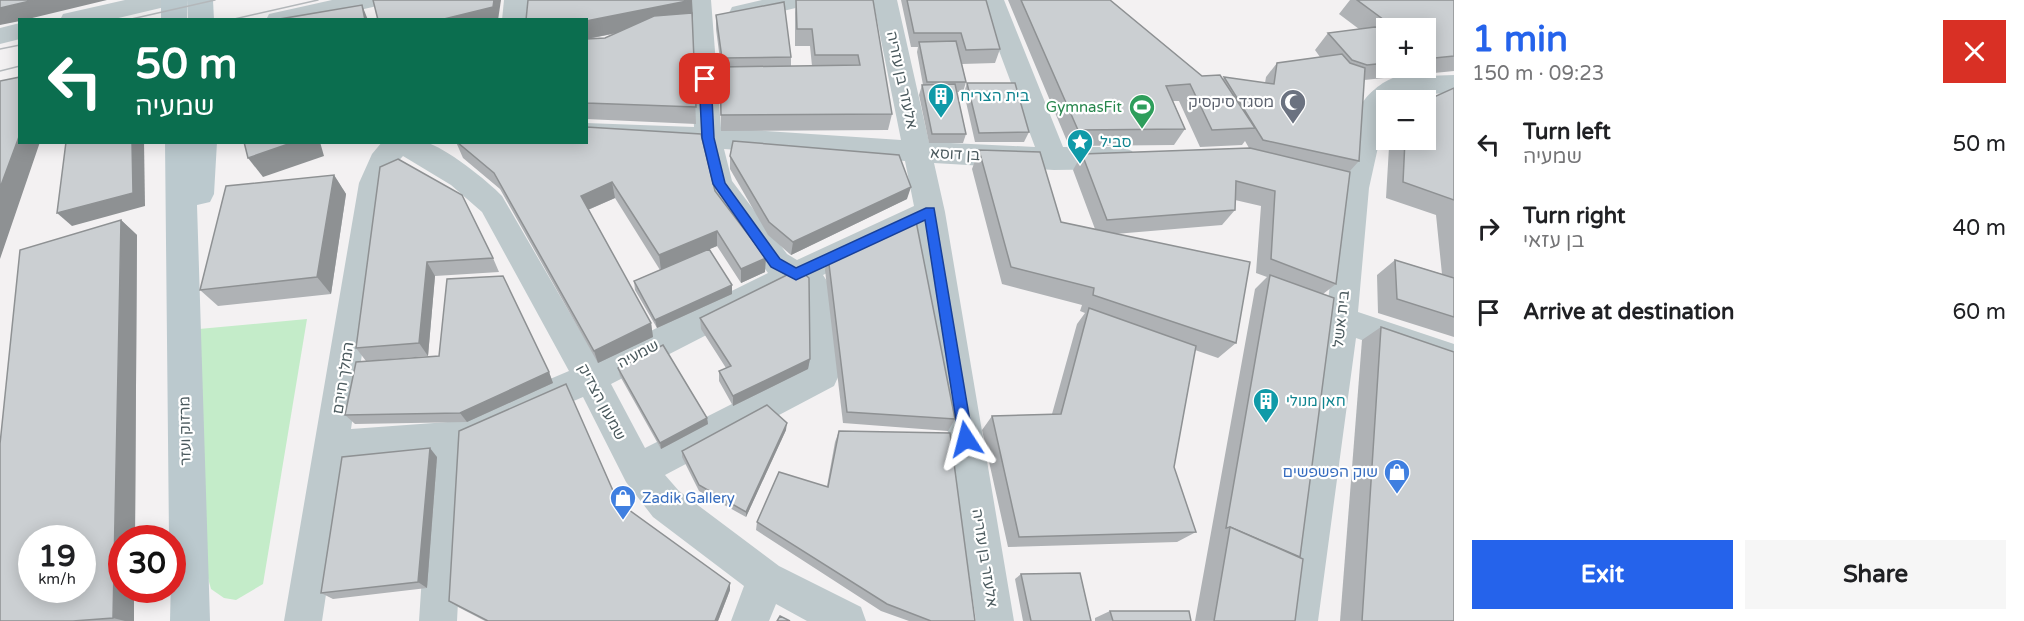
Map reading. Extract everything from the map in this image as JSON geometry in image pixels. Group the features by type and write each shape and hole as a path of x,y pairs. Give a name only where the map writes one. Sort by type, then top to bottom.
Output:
{"main road":[{"path":"174,0 174,18"},
{"path":"200,0 201,18"},
{"name":"מרזוק ועזר","path":"179,144 190,621"},
{"name":"מרזוק ועזר","path":"183,241 198,205 203,144"}],"street":[{"path":"81,18 160,0"},
{"path":"287,18 368,0"},
{"path":"514,18 516,0"},
{"path":"638,470 822,375 817,290 808,280 776,263 719,184 708,138 701,11 795,0"},
{"name":"אלעזר בן עזריה","path":"885,0 930,212 995,621"},
{"path":"992,0 1054,159"},
{"path":"0,36 18,32"},
{"name":"בית אשל","path":"1299,621 1342,320 1355,188 1372,108 1396,86 1454,84"},
{"name":"בן דוסא","path":"588,133 708,138 917,153 1054,159 1149,158"},
{"name":"המלך חירם","path":"303,621 333,447 373,183 382,161 398,144"},
{"name":"שמעון הצדיק","path":"404,144 462,177 479,189 492,204 590,378 638,470 666,504 766,579 847,621"},
{"path":"1277,168 1355,188"},
{"name":"שמעיה","path":"333,447 449,438 590,378 796,274 930,212"},
{"path":"1342,320 1454,358"},
{"path":"438,621 449,438"},
{"path":"750,621 766,579"}],"green space":[{"path":"307,319 263,584 236,600 224,598 211,589 206,571 199,329"}],"building":[{"path":"0,0 34,0 0,8"},
{"path":"373,0 494,0 493,7 448,18 378,18"},
{"path":"528,0 692,0 588,21 588,18 526,18"},
{"path":"796,0 873,0 892,114 721,115 720,67 860,65 858,55 815,55 812,29 797,29"},
{"path":"907,0 986,0 1000,49 966,50 961,33 914,33"},
{"path":"1021,0 1110,0 1202,76 1220,75 1255,128 1212,130 1190,84 1166,86 1185,129 1078,130"},
{"path":"1357,0 1454,0 1454,56 1436,58 1436,18 1381,18"},
{"path":"784,2 791,57 722,58 716,15"},
{"path":"362,5 365,18 286,18"},
{"path":"692,13 696,107 588,103 588,39 605,38 654,16"},
{"path":"1376,27 1376,64 1367,65 1352,60 1328,33"},
{"path":"956,41 966,82 927,82 919,42"},
{"name":"מסגד סיקסיק","path":"1342,54 1350,63 1365,68 1359,161 1263,140 1224,77 1274,84 1277,63"},
{"path":"18,77 18,139 0,188 0,81"},
{"path":"967,83 1015,83 1029,132 979,133"},
{"name":"בית הצריח","path":"955,84 966,134 932,134 922,85"},
{"path":"1454,88 1454,200 1403,182 1405,150 1436,150 1436,96"},
{"path":"588,127 701,134 715,191 766,258 741,269 717,231 659,255 612,182 581,196 651,323 594,351 494,173 459,144 588,144"},
{"path":"733,141 899,155 911,187 793,242 769,222 730,156"},
{"path":"66,144 132,144 133,193 57,213"},
{"path":"244,144 288,144 248,158"},
{"path":"1250,148 1350,172 1336,284 1271,259 1275,191 1236,181 1235,210 1107,220 1082,154"},
{"path":"979,150 1040,152 1061,222 1250,262 1236,343 1093,295 1094,288 1011,267"},
{"path":"398,159 462,195 493,258 427,262 419,343 356,348 380,167"},
{"path":"334,175 317,277 200,290 226,186"},
{"path":"915,216 955,419 847,412 828,256"},
{"path":"121,220 115,525 108,525 108,603 113,603 113,618 73,621 0,621 0,444 20,250"},
{"path":"709,249 732,285 655,320 634,281"},
{"path":"1395,260 1454,278 1454,317 1397,299"},
{"path":"799,269 809,278 810,359 733,396 719,371 731,366 700,318"},
{"name":"חאן מנולי","path":"1270,275 1334,298 1300,557 1230,527 1226,528"},
{"path":"503,276 549,372 460,413 345,415 356,362 439,356 447,279"},
{"path":"1089,308 1196,346 1174,467 1196,532 1019,537 992,416 1061,414"},
{"name":"שוק הפשפשים","path":"1381,327 1454,352 1454,621 1362,621"},
{"path":"663,345 707,418 660,443 618,368"},
{"path":"566,384 618,502 730,583 715,621 488,621 449,601 459,431"},
{"path":"767,405 787,423 746,512 699,485 682,451"},
{"path":"839,431 950,433 975,621 931,621 887,604 757,522 779,472 828,487"},
{"path":"430,448 418,582 321,593 342,457"},
{"path":"1230,527 1303,559 1295,621 1214,621"},
{"path":"1080,573 1091,621 1031,621 1021,574"},
{"path":"1110,611 1189,611 1191,621 1113,621"},
{"path":"780,616 790,621 777,621"}],"tram line":[{"path":"136,18 215,0"},
{"path":"239,18 318,0"},
{"path":"0,49 18,45"},
{"path":"0,71 18,66"}],"place":[{"name":"בית הצריח","path":"941,119"},
{"name":"מסגד סיקסיק","path":"1293,125"},
{"name":"GymnasFit","path":"1142,130"},
{"name":"סביל","path":"1080,165"},
{"name":"חאן מנולי","path":"1266,424"},
{"name":"שוק הפשפשים","path":"1397,495"},
{"name":"Zadik Gallery","path":"623,521"}],"route":[{"path":"705,79 708,138 719,184 776,263 796,274 930,212 966,439"}]}
